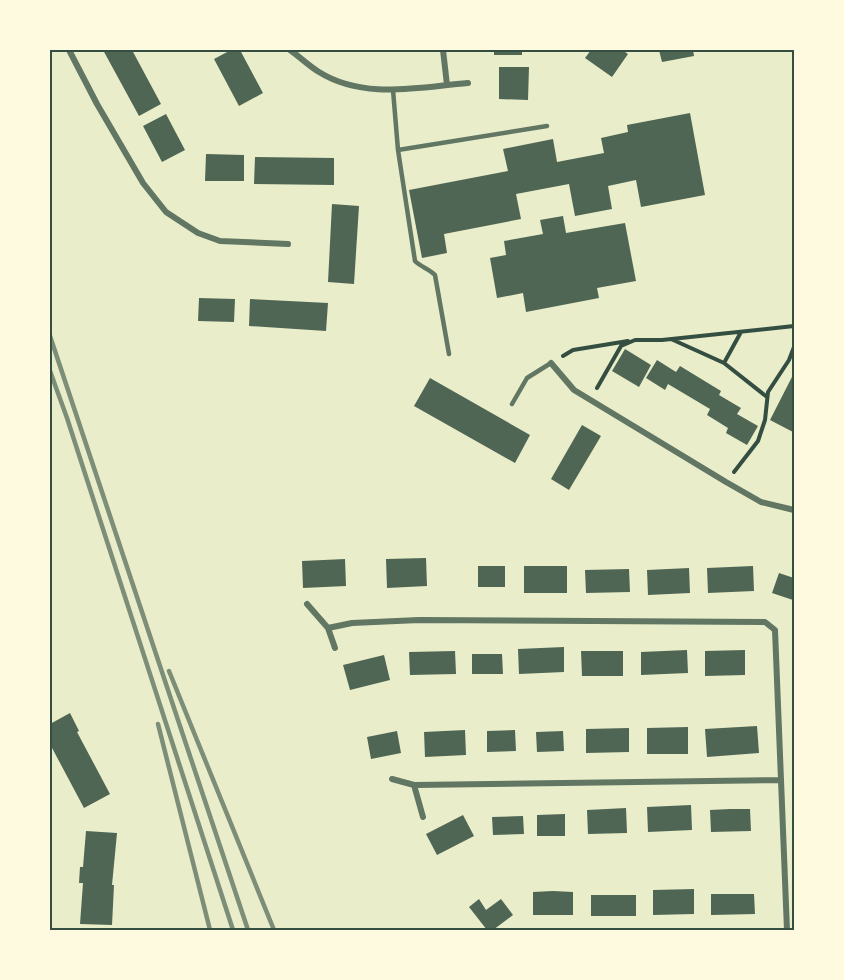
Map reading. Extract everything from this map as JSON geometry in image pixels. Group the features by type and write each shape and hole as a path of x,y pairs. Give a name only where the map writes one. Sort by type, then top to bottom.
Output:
{"street":[{"path":"69,50 143,183 166,212 198,232 220,241 288,244"},
{"path":"290,50 319,73 356,88 393,90 468,83"},
{"path":"443,50 447,85"},
{"path":"551,363 574,390 726,482 761,502 795,510"},
{"path":"307,604 328,628 335,648"},
{"path":"328,628 352,623 418,620 765,622 775,630 787,930"},
{"path":"392,779 414,785 780,780"},
{"path":"414,785 423,817"}],"lane":[{"path":"393,90 398,150 415,261 435,274 449,354"},
{"path":"398,150 548,126"},
{"path":"512,404 527,378 551,363"}],"path":[{"path":"551,363 573,350 635,340 670,339 795,326"},
{"path":"724,363 741,331"},
{"path":"670,339 724,363 767,398"},
{"path":"590,400 621,346 635,340"},
{"path":"726,482 758,441 765,420 768,392 795,347"}],"building":[{"path":"103,50 132,50 161,104 139,116"},
{"path":"231,50 240,50 263,93 239,106 214,59"},
{"path":"494,50 522,50 522,55 494,55"},
{"path":"591,50 622,50 628,54 612,77 585,58"},
{"path":"659,50 693,50 694,56 662,62"},
{"path":"499,67 529,67 528,100 499,99"},
{"path":"690,113 705,195 641,207 636,180 608,186 612,209 575,216 569,184 516,194 521,219 444,234 447,253 422,258 409,190 508,171 503,149 553,139 557,162 604,153 601,138 628,132 627,125"},
{"path":"166,114 185,150 162,162 143,126"},
{"path":"206,154 244,155 244,181 205,181"},
{"path":"255,157 334,158 334,185 254,184"},
{"path":"332,204 359,206 354,284 328,282"},
{"path":"563,216 566,233 625,223 636,281 597,288 599,298 526,312 523,293 497,298 490,258 506,255 504,241 543,234 540,220"},
{"path":"199,298 235,299 234,322 198,321"},
{"path":"250,299 328,303 326,331 249,326"},
{"path":"625,349 651,365 639,387 612,371"},
{"path":"657,360 676,372 680,366 721,391 719,395 741,408 737,414 758,426 747,445 726,433 728,428 707,415 710,409 668,384 665,390 646,378"},
{"path":"794,373 794,428 793,432 770,420"},
{"path":"430,378 530,435 515,463 414,406"},
{"path":"582,425 601,436 569,490 551,479"},
{"path":"426,558 427,586 387,588 386,559"},
{"path":"345,559 346,586 303,588 302,561"},
{"path":"478,566 505,566 505,587 478,587"},
{"path":"524,566 567,566 567,593 524,593"},
{"path":"753,566 754,591 708,593 707,568"},
{"path":"689,568 690,593 648,595 647,570"},
{"path":"629,569 630,592 586,593 585,570"},
{"path":"779,573 794,578 793,600 772,593"},
{"path":"564,647 564,672 519,674 518,649"},
{"path":"687,650 688,673 641,675 641,652"},
{"path":"745,650 745,675 705,676 705,651"},
{"path":"455,651 456,674 410,675 409,652"},
{"path":"581,651 623,651 623,676 582,676"},
{"path":"472,654 502,654 503,674 472,674"},
{"path":"384,655 390,680 350,690 343,665"},
{"path":"70,713 79,731 77,732 110,794 84,808 50,746 50,724"},
{"path":"757,726 759,753 707,757 705,729"},
{"path":"688,727 688,754 647,754 647,728"},
{"path":"629,728 629,752 586,753 586,729"},
{"path":"465,730 466,755 425,757 424,732"},
{"path":"515,730 516,751 487,752 487,731"},
{"path":"397,731 401,753 371,759 367,737"},
{"path":"563,731 564,751 537,752 536,732"},
{"path":"691,805 692,830 648,832 647,807"},
{"path":"626,808 627,833 588,834 587,810"},
{"path":"750,809 751,831 711,832 710,810"},
{"path":"565,814 565,836 537,836 537,815"},
{"path":"463,815 474,836 437,855 426,834"},
{"path":"523,816 524,834 493,835 492,817"},
{"path":"86,831 117,833 112,885 114,885 112,925 80,924 83,883 79,883 80,867 83,867"},
{"path":"694,889 694,914 653,915 653,890"},
{"path":"533,892 573,892 573,915 533,915"},
{"path":"711,894 754,894 755,914 711,915"},
{"path":"591,895 636,895 636,916 591,916"},
{"path":"479,899 486,910 501,899 513,915 493,930 487,930 469,907"}],"railway":[{"path":"50,336 248,930"},
{"path":"50,371 233,930"},
{"path":"169,671 274,930"},
{"path":"158,724 210,930"}]}
